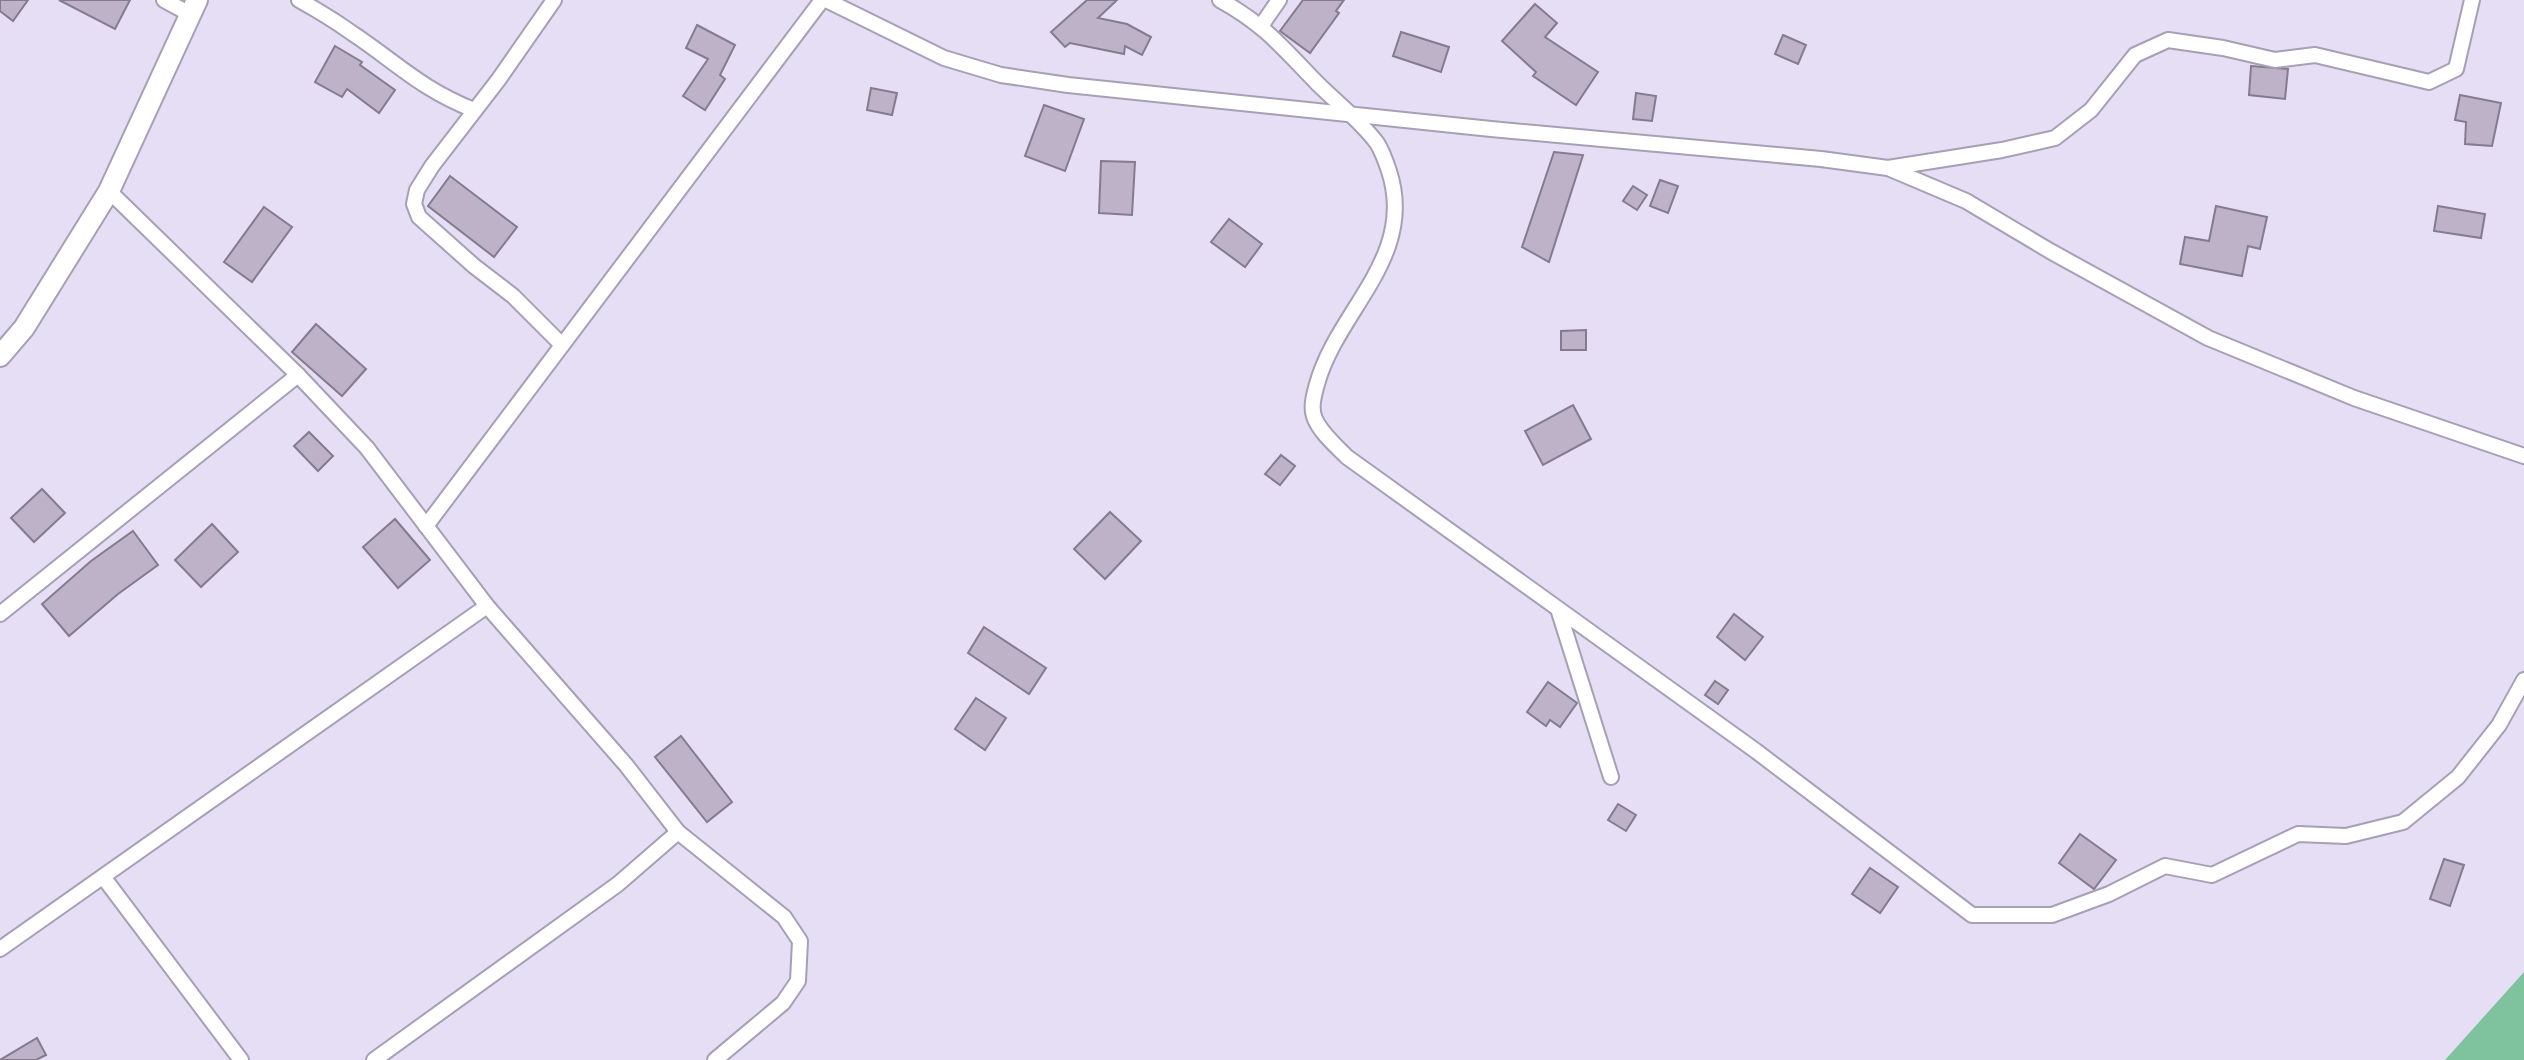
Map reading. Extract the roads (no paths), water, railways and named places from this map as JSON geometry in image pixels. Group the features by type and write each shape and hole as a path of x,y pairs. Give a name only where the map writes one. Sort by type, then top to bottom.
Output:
{"street":[{"path":"0,356 24,328 109,191 194,7 164,0"},
{"path":"299,0 354,34 411,78 443,98 474,110"},
{"path":"554,0 417,190 414,204 419,217 513,296 562,345"},
{"path":"426,526 824,0 944,58 1001,75 1068,85 1888,168 1966,201 2208,338 2354,398 2524,456"},
{"path":"1220,0 1249,15 1351,114 1378,145 1394,187 1392,241 1321,370 1312,400 1315,419 1347,457 1756,751 1972,915 2052,915 2109,894 2165,866 2212,875 2298,834 2346,836 2403,822 2458,777 2499,725 2524,680"},
{"path":"1261,26 1279,0"},
{"path":"1888,168 2002,150 2055,138 2091,110 2135,55 2168,40 2275,60 2315,55 2429,82 2456,69 2472,0"},
{"path":"109,191 298,375 367,448 487,606 626,765 678,832 784,917 800,941 798,981 783,1003 715,1060"},
{"path":"0,614 298,375"},
{"path":"0,949 487,606"},
{"path":"1559,612 1611,777"},
{"path":"374,1060 618,884 678,832"},
{"path":"104,878 241,1060"}]}
